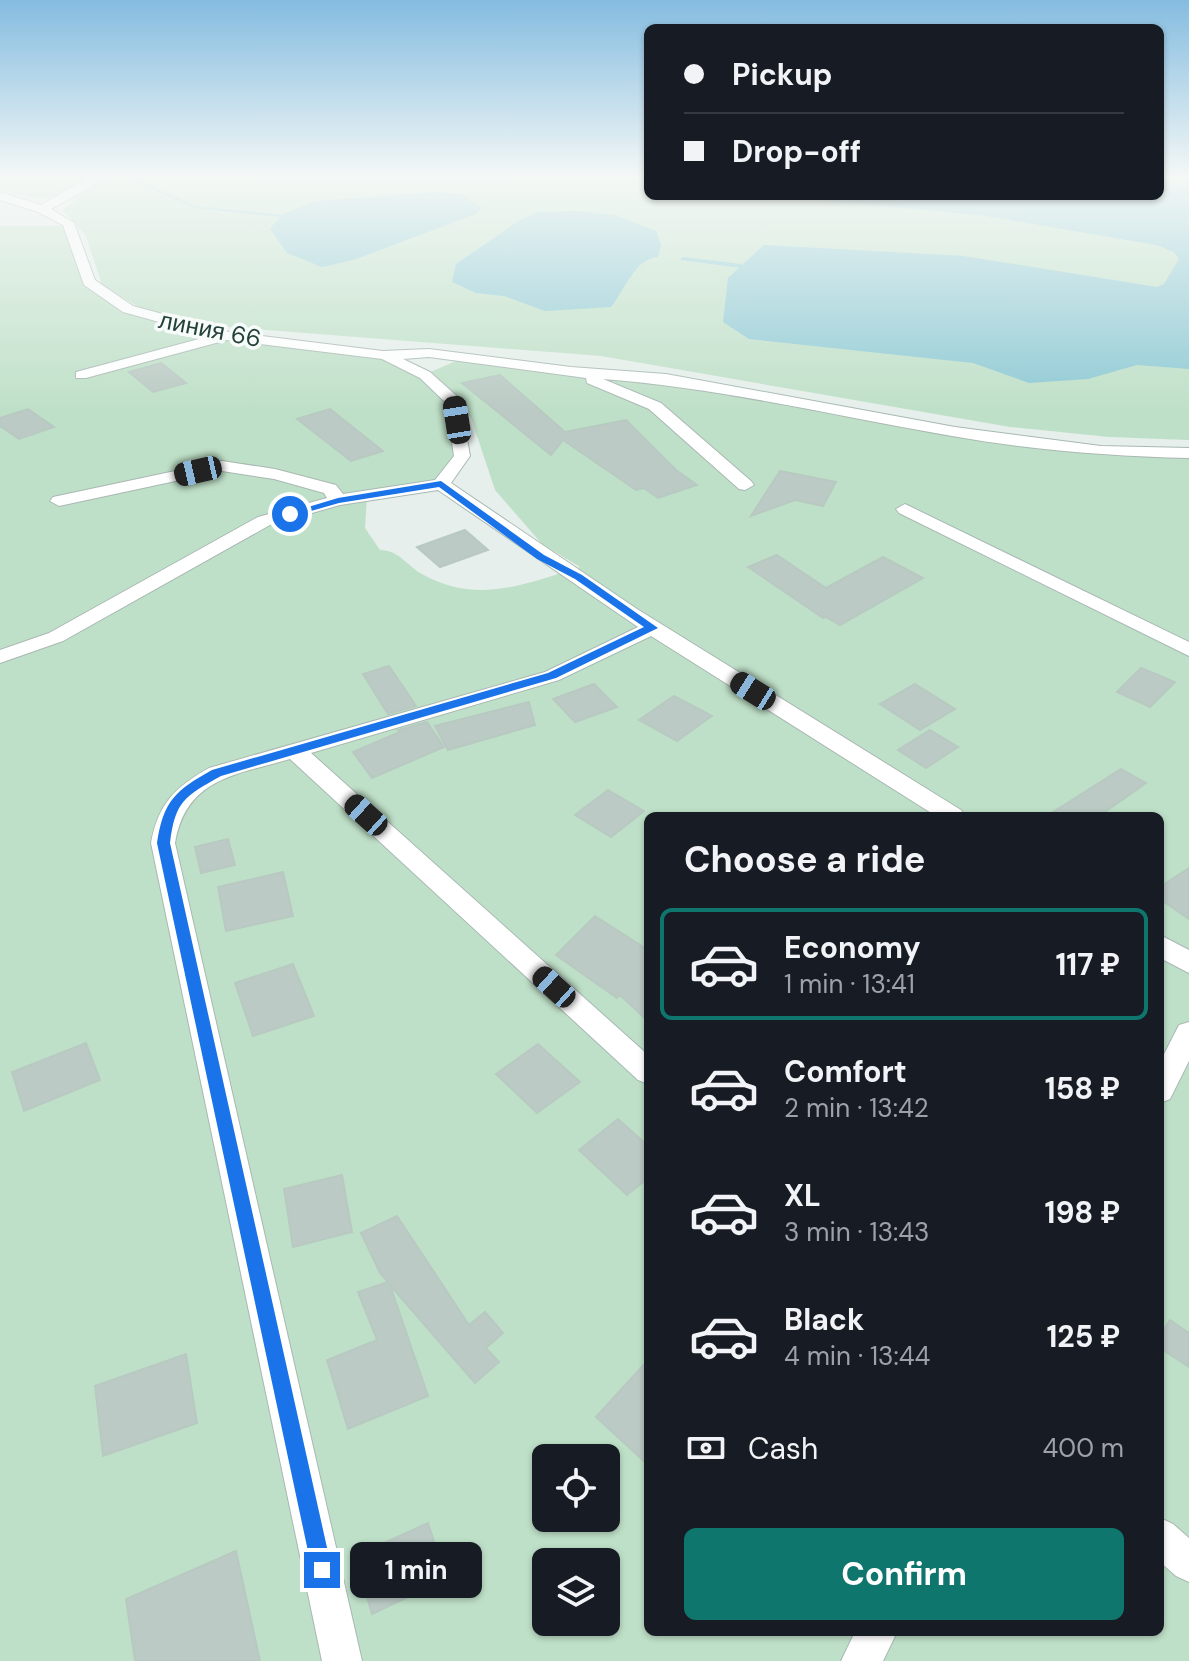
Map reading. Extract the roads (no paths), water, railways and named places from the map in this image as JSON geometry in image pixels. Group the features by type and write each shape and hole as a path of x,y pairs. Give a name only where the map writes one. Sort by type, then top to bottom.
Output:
{"street":[{"name":"линия 66","path":"80,256 89,282 128,309 170,323 228,336 383,355 429,353 571,372"},
{"path":"81,375 228,336"},
{"path":"0,657 56,637 264,521 338,500 441,484 462,456 454,402 425,375 383,355"},
{"path":"425,375 460,356"},
{"path":"571,372 666,379 955,432 1054,445 1101,451 1189,453"},
{"path":"571,372 655,406 745,485"},
{"path":"59,501 222,466 275,474 330,489 338,500"},
{"path":"441,484 540,557 578,577 652,628 947,812"},
{"path":"905,509 1189,650"},
{"path":"342,1661 163,843 167,815 185,790 217,773 552,676 652,628"},
{"path":"295,751 644,1068"},
{"path":"1164,947 1189,963"},
{"path":"1164,1083 1189,1033"},
{"path":"1164,1541 1189,1563"},
{"path":"861,1661 875,1636"}],"water":[{"path":"293,256 365,256 353,260 322,267"},
{"path":"468,256 658,256 636,269 611,307 545,311 504,296 476,293 452,282 456,264"},
{"path":"753,256 964,256 1157,287 1164,284 1179,259 1177,256 1189,256 1189,369 1137,365 1088,379 1029,383 973,363 749,339 723,322 728,278"}],"waterway":[{"path":"683,259 741,266"}]}
